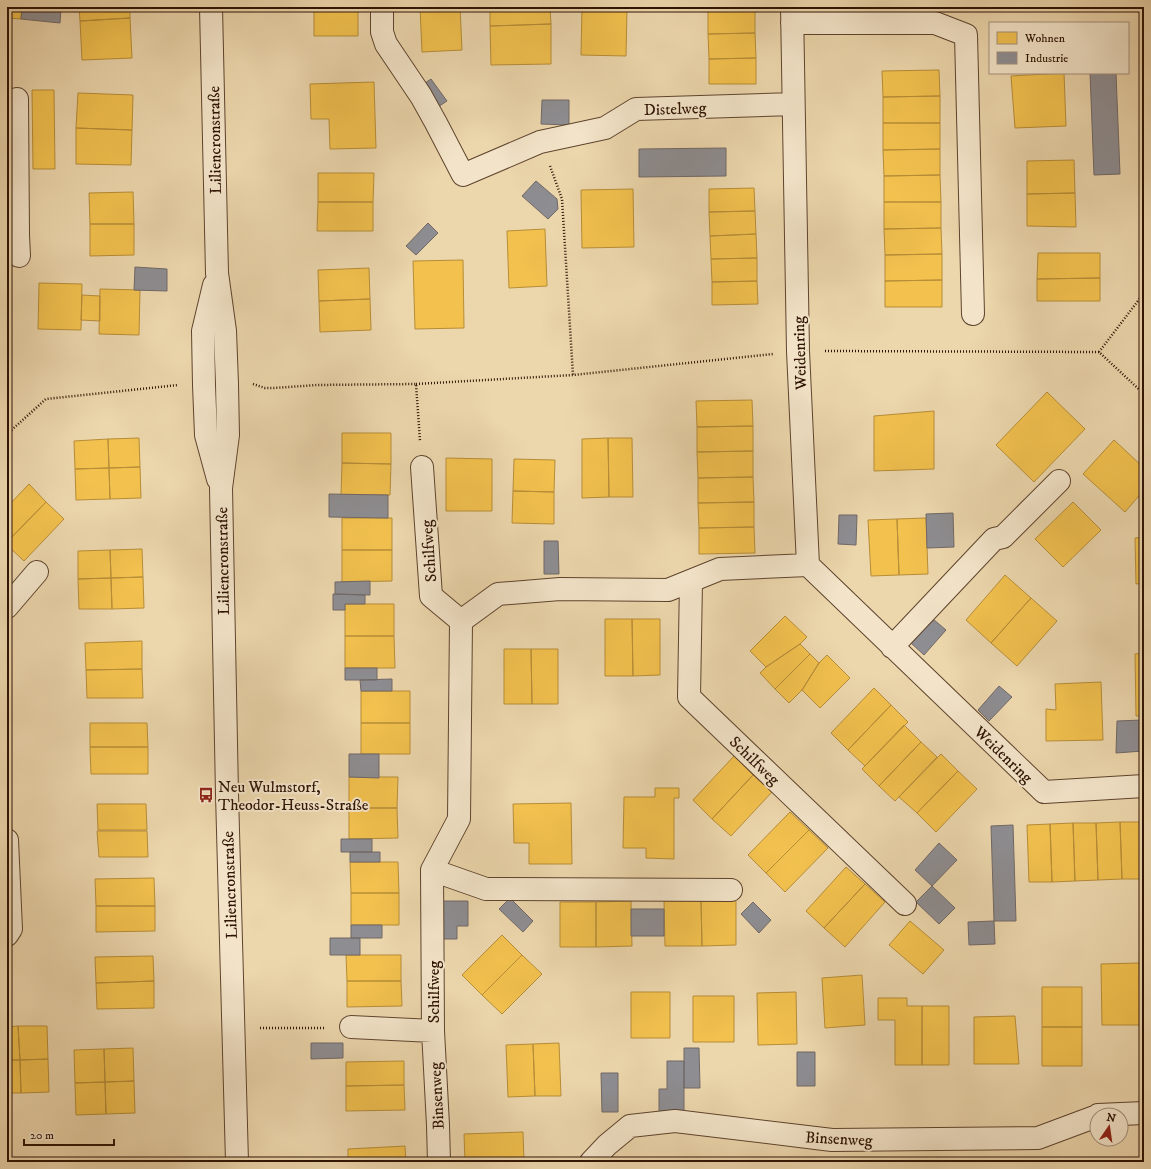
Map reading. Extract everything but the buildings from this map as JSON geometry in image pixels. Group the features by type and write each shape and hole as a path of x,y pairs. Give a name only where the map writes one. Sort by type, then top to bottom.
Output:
{"street":[{"name":"Liliencronstraße","path":"210,7 216,273 203,331 204,385 206,435 221,488 237,1162"},
{"name":"Distelweg","path":"382,7 382,32 386,44 421,96 463,175 540,142 605,128 636,109 793,104"},
{"name":"Weidenring","path":"973,314 966,35 934,23 792,15 798,351 808,565 1044,792 1144,786"},
{"path":"17,99 13,235 19,256"},
{"name":"Schilfweg","path":"351,1028 433,1031 432,870 459,819 461,621 431,596 422,467"},
{"path":"892,646 994,539 1002,537 1059,481"},
{"path":"461,621 498,594 560,589 668,590 720,569 808,565"},
{"path":"7,607 37,572"},
{"name":"Schilfweg","path":"691,580 689,697 905,904"},
{"path":"7,840 12,929 7,935"},
{"path":"432,870 486,889 731,890"},
{"name":"Binsenweg","path":"433,1031 439,1162"},
{"name":"Binsenweg","path":"1129,1114 1144,1113"},
{"name":"Binsenweg","path":"592,1162 607,1145 630,1126 675,1121 832,1140 1038,1138 1089,1118"}],"path":[{"path":"540,142 562,200 573,375"},
{"path":"1099,352 1144,293"},
{"path":"251,384 260,385 265,388 317,385 416,384 422,467"},
{"path":"7,434 46,399 178,386"},
{"path":"233,1028 351,1028"}],"place":[{"name":"Neu Wulmstorf, Theodor-Heuss-Straße","path":"206,795"}]}
